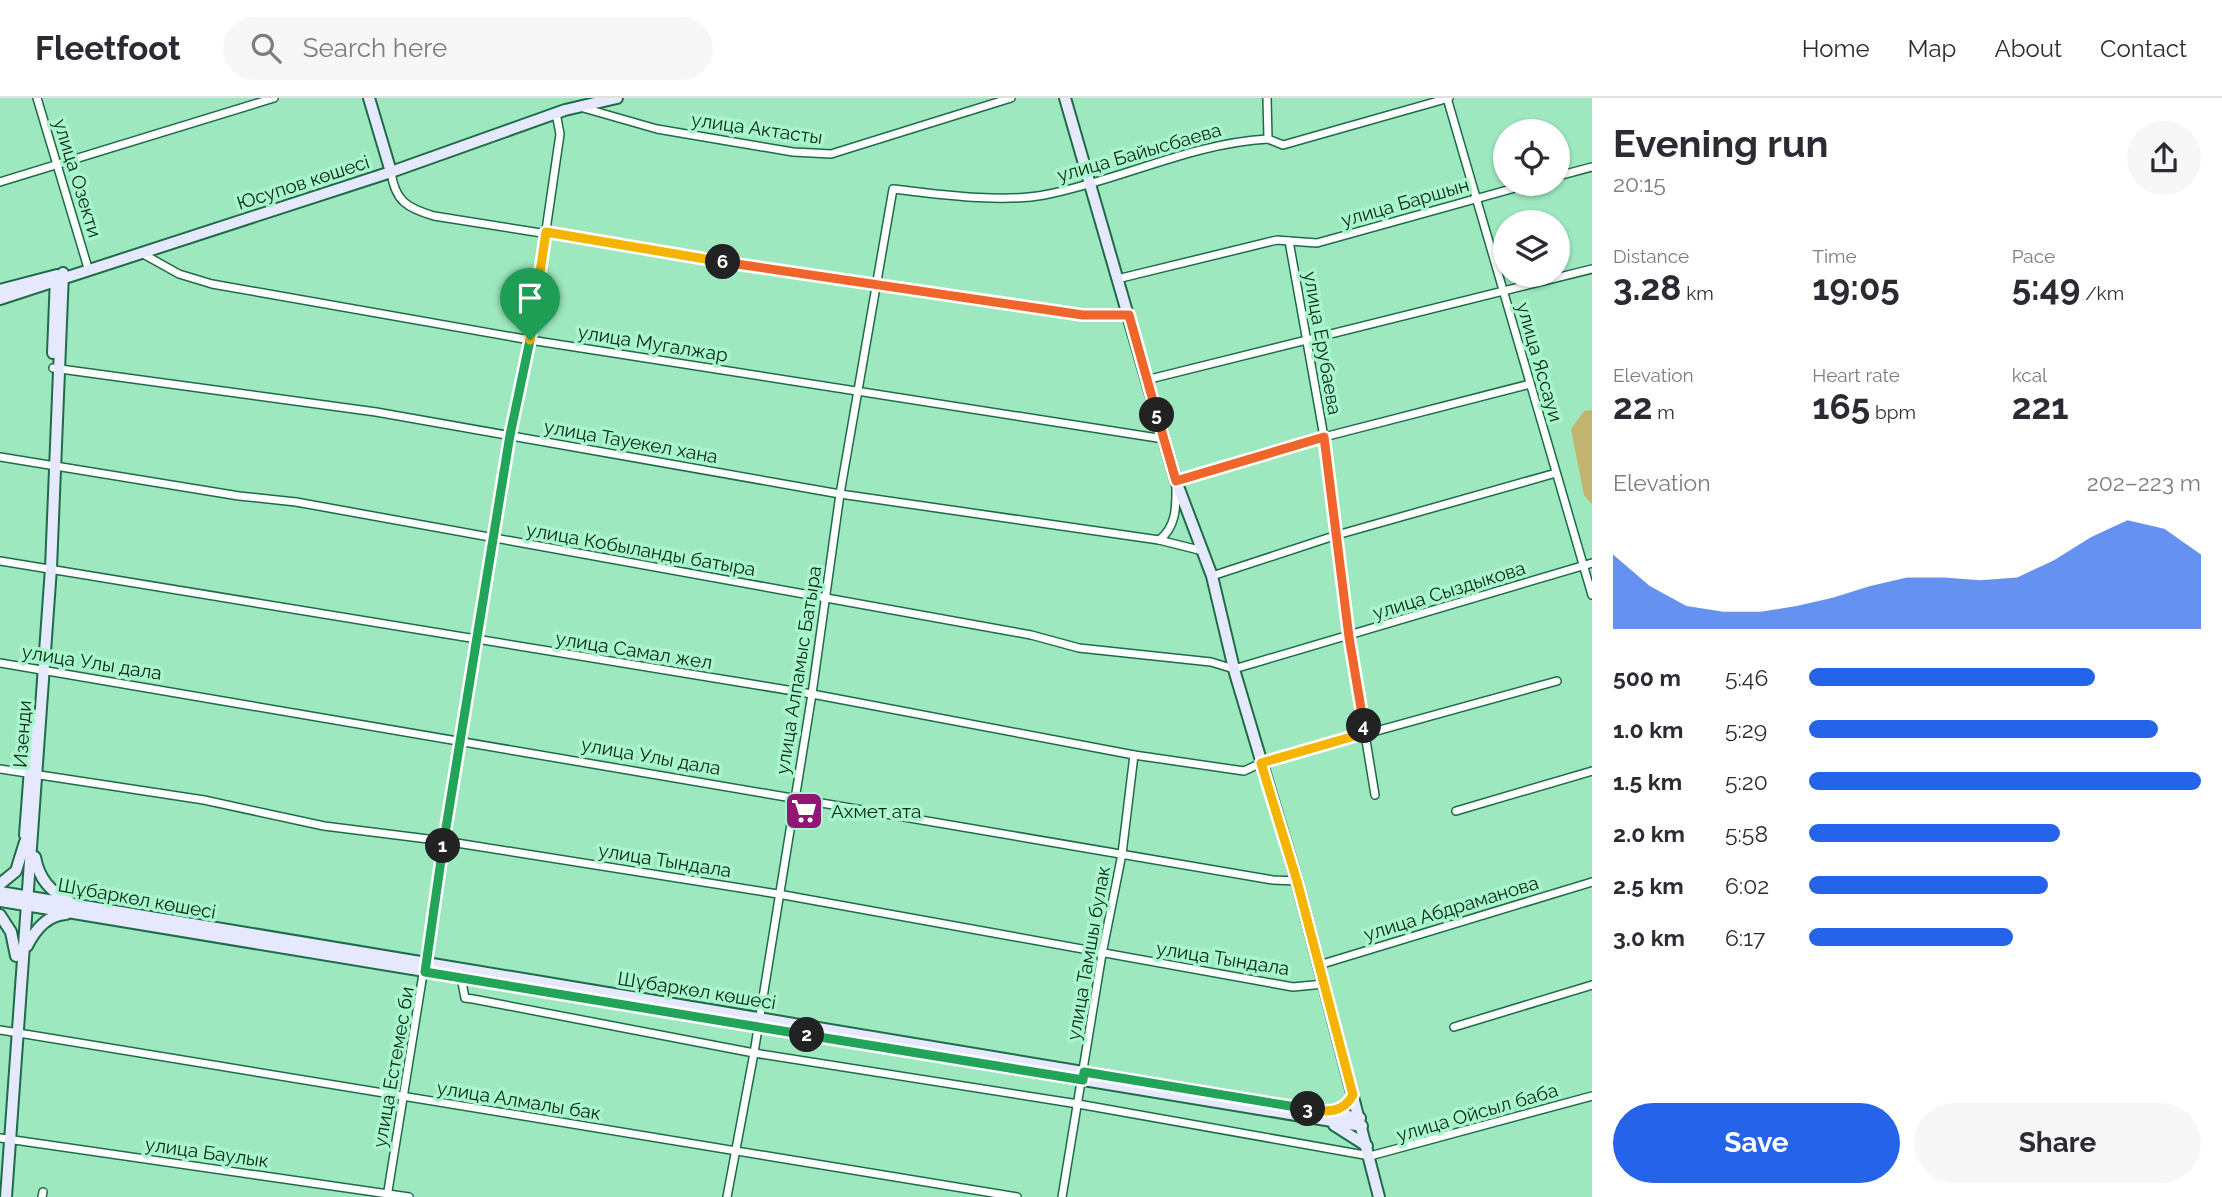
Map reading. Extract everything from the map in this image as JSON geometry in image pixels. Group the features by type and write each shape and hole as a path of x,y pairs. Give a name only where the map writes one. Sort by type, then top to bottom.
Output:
{"street":[{"name":"улица Озекти","path":"37,98 59,165 83,270"},
{"path":"0,182 274,98"},
{"path":"369,98 391,172 394,192 408,208 434,216 877,286 1083,315 1129,315"},
{"name":"Юсупов көшесі","path":"60,278 143,254 391,172 556,113 617,98"},
{"name":"улица Актасты","path":"578,107 657,129 793,152 831,154 1011,98"},
{"path":"1065,98 1176,481 1212,576 1234,669 1297,881 1379,1197"},
{"path":"1267,98 1268,139 1283,145 1448,98"},
{"name":"улица Яссауи","path":"1448,98 1556,473 1588,565 1592,595"},
{"name":"улица Естемес би","path":"387,1195 426,968 510,435 530,340 560,134 556,113"},
{"name":"улица Байысбаева","path":"893,190 958,196 1040,196 1092,184 1234,141 1268,139"},
{"path":"1570,173 1592,167"},
{"name":"улица Алпамыс Батыра","path":"727,1197 754,1053 812,694 841,494 893,190"},
{"name":"улица Баршын","path":"1289,241 1317,243 1493,194"},
{"path":"1117,279 1277,240 1289,241"},
{"name":"улица Ерубаева","path":"1289,241 1324,437 1349,637 1375,795"},
{"name":"улица Мугалжар","path":"143,254 179,274 212,284 530,340 1164,439"},
{"path":"1146,380 1592,269"},
{"path":"0,299 60,278"},
{"path":"0,290 60,278"},
{"name":"Изенди","path":"56,368 55,305 60,278"},
{"name":"Изенди","path":"0,1179 9,1031 20,956 41,669 60,278"},
{"path":"32,290 55,305"},
{"name":"улица Тауекел хана","path":"56,368 376,412 841,494 1159,540 1203,551"},
{"path":"1176,481 1324,437 1530,384"},
{"name":"улица Кобыланды батыра","path":"0,457 239,496 296,502 1031,635 1079,648 1172,657 1234,669"},
{"path":"1212,576 1337,536 1556,473"},
{"path":"1159,540 1167,534 1173,522 1176,481"},
{"name":"улица Самал жел","path":"0,561 812,694 1134,755 1244,771 1261,763 1365,733 1557,681"},
{"name":"улица Сыздыкова","path":"1234,669 1588,565"},
{"name":"улица Улы дала","path":"0,663 1273,880 1297,881"},
{"name":"улица Тамшы булак","path":"1062,1197 1084,1076 1101,954 1122,854 1134,755"},
{"name":"улица Тындала","path":"0,768 204,800 324,826 444,841 778,894 1293,987 1324,984"},
{"path":"1456,811 1592,771"},
{"path":"0,884 16,871 28,841"},
{"path":"28,841 39,875 47,886 79,910"},
{"name":"улица Абдраманова","path":"1319,965 1592,882"},
{"name":"Шұбаркөл көшесі","path":"0,892 24,900 79,910 1361,1122"},
{"name":"Шұбаркөл көшесі","path":"0,901 24,900"},
{"path":"20,956 35,930 58,915 79,910"},
{"path":"0,915 11,932 20,956"},
{"name":"Шұбаркөл көшесі","path":"426,968 461,977 759,1022"},
{"path":"461,977 466,998 754,1053 1369,1151"},
{"path":"1454,1027 1592,985"},
{"name":"улица Алмалы бак","path":"9,1031 1017,1197"},
{"path":"1323,1115 1346,1107 1353,1095"},
{"name":"улица Ойсыл баба","path":"1369,1151 1592,1096"},
{"path":"1323,1115 1369,1151"},
{"name":"Изенди","path":"4,1138 6,1197"},
{"name":"улица Баулык","path":"4,1138 409,1197"}],"shaded area":[{"path":"1592,410 1592,504 1584,495 1571,429 1584,411"}],"place":[{"name":"Ахмет ата","path":"804,811"}],"route":[{"path":"546,232 877,286 1083,315 1129,315 1176,481 1324,437 1349,637 1365,733 1261,763 1297,881 1353,1095 1346,1107 1327,1112 1084,1072 1083,1080 425,972 510,435 530,340 546,232"}]}
